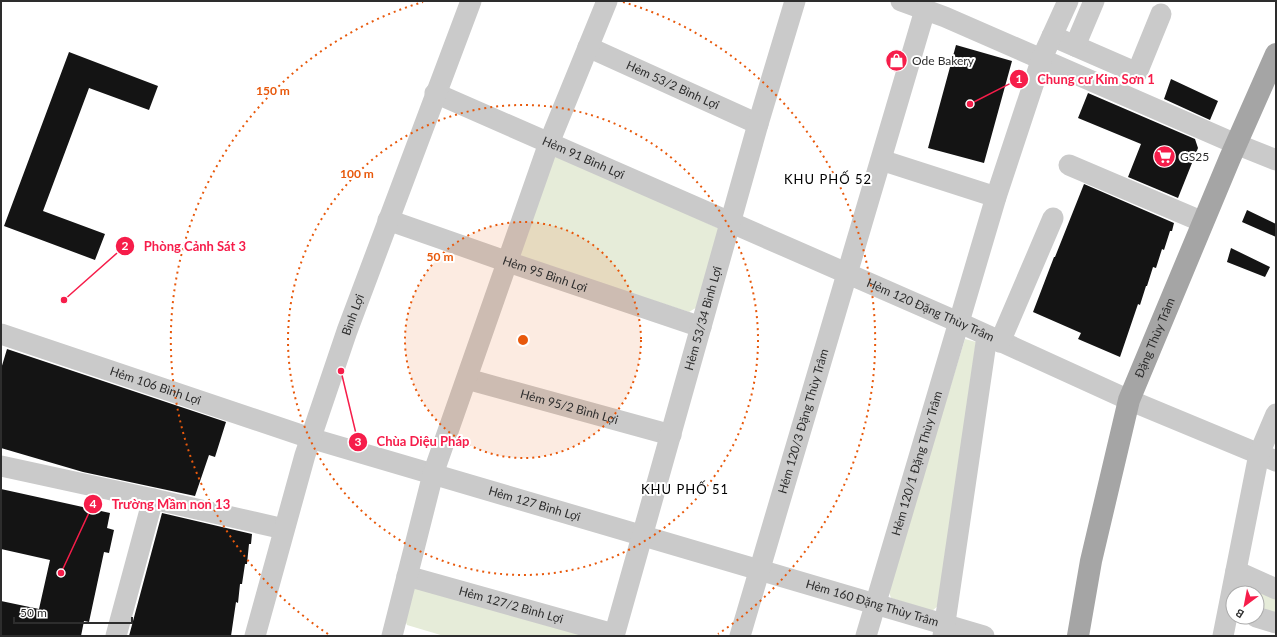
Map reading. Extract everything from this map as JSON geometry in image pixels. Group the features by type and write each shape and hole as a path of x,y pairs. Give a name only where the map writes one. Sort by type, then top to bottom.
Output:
{"main road":[{"name":"Đặng Thùy Trâm","path":"1078,636 1091,561 1129,400 1236,144 1276,54"}],"street":[{"name":"Bình Lợi","path":"255,636 310,438 346,331 471,1"},
{"path":"398,634 407,576 433,474 549,143 607,1"},
{"name":"Hẻm 53/34 Bình Lợi","path":"614,635 758,124 795,1"},
{"path":"901,1 925,10 947,9 1042,58 1236,144 1276,160"},
{"name":"Hẻm 120/1 Đặng Thùy Trâm","path":"866,636 996,197 1042,58 1068,1"},
{"path":"1075,46 1094,1"},
{"name":"Hẻm 120/3 Đặng Thùy Trâm","path":"740,636 925,10"},
{"path":"1052,36 1137,73 1161,14"},
{"name":"Hẻm 53/2 Bình Lợi","path":"588,47 758,124"},
{"name":"Hẻm 91 Bình Lợi","path":"435,93 731,223"},
{"path":"880,160 996,197"},
{"path":"1069,165 1203,222"},
{"path":"944,630 994,339 1053,218"},
{"name":"Hẻm 95 Bình Lợi","path":"388,220 702,327"},
{"name":"Hẻm 120 Đặng Thùy Trâm","path":"731,223 958,322 1129,400 1268,458"},
{"name":"Hẻm 106 Bình Lợi","path":"1,334 310,438"},
{"name":"Hẻm 95/2 Bình Lợi","path":"467,379 671,435"},
{"path":"1234,585 1236,571 1268,458 1276,414"},
{"name":"Hẻm 127 Bình Lợi","path":"310,438 759,570"},
{"path":"1,466 284,529"},
{"path":"116,636 153,499"},
{"name":"Hẻm 160 Đặng Thùy Trâm","path":"759,570 875,604 944,630 984,636"},
{"path":"1236,571 1276,589"},
{"name":"Hẻm 127/2 Bình Lợi","path":"407,576 614,635"},
{"path":"1265,620 1276,623"},
{"path":"1223,636 1226,625"}],"green space":[{"path":"559,155 722,230 699,306 689,312 522,258 519,250 552,157"},
{"path":"965,339 976,342 939,605 932,611 891,598 888,589"},
{"path":"418,587 586,636 444,636 407,625 404,618 410,590"},
{"path":"1265,594 1276,598 1276,614 1265,611"}],"building":[{"path":"956,45 1012,61 984,163 928,148"},
{"path":"69,52 158,86 149,110 89,88 43,211 105,234 95,260 4,226"},
{"path":"1171,79 1218,101 1210,120 1164,99"},
{"path":"1088,93 1195,139 1198,148 1178,198 1128,177 1141,144 1078,118"},
{"path":"1084,184 1174,223 1164,250 1162,249 1156,268 1153,267 1140,305 1138,304 1120,357 1078,339 1081,333 1033,312"},
{"path":"1247,210 1276,224 1276,237 1242,222"},
{"path":"1231,248 1270,267 1265,277 1227,262"},
{"path":"7,349 226,422 215,457 209,455 195,496 83,472 1,448 1,369"},
{"path":"1,489 110,513 107,528 114,530 109,553 104,552 89,622 84,621 81,636 1,636 1,601 39,609 50,560 1,549"},
{"path":"162,513 252,534 251,544 249,544 247,564 245,564 242,584 240,584 238,603 236,602 231,636 129,636"}],"place":[{"name":"Ode Bakery","path":"897,61"},
{"name":"Chung cư Kim Sơn 1","path":"970,104"},
{"name":"GS25","path":"1165,157"},
{"name":"Phòng Cảnh Sát 3","path":"64,300"},
{"name":"Chùa Diệu Pháp","path":"341,371"},
{"name":"Trường Mầm non 13","path":"61,573"}],"district":[{"name":"KHU PHỐ 52","path":"828,179"},
{"name":"KHU PHỐ 51","path":"685,489"}]}
